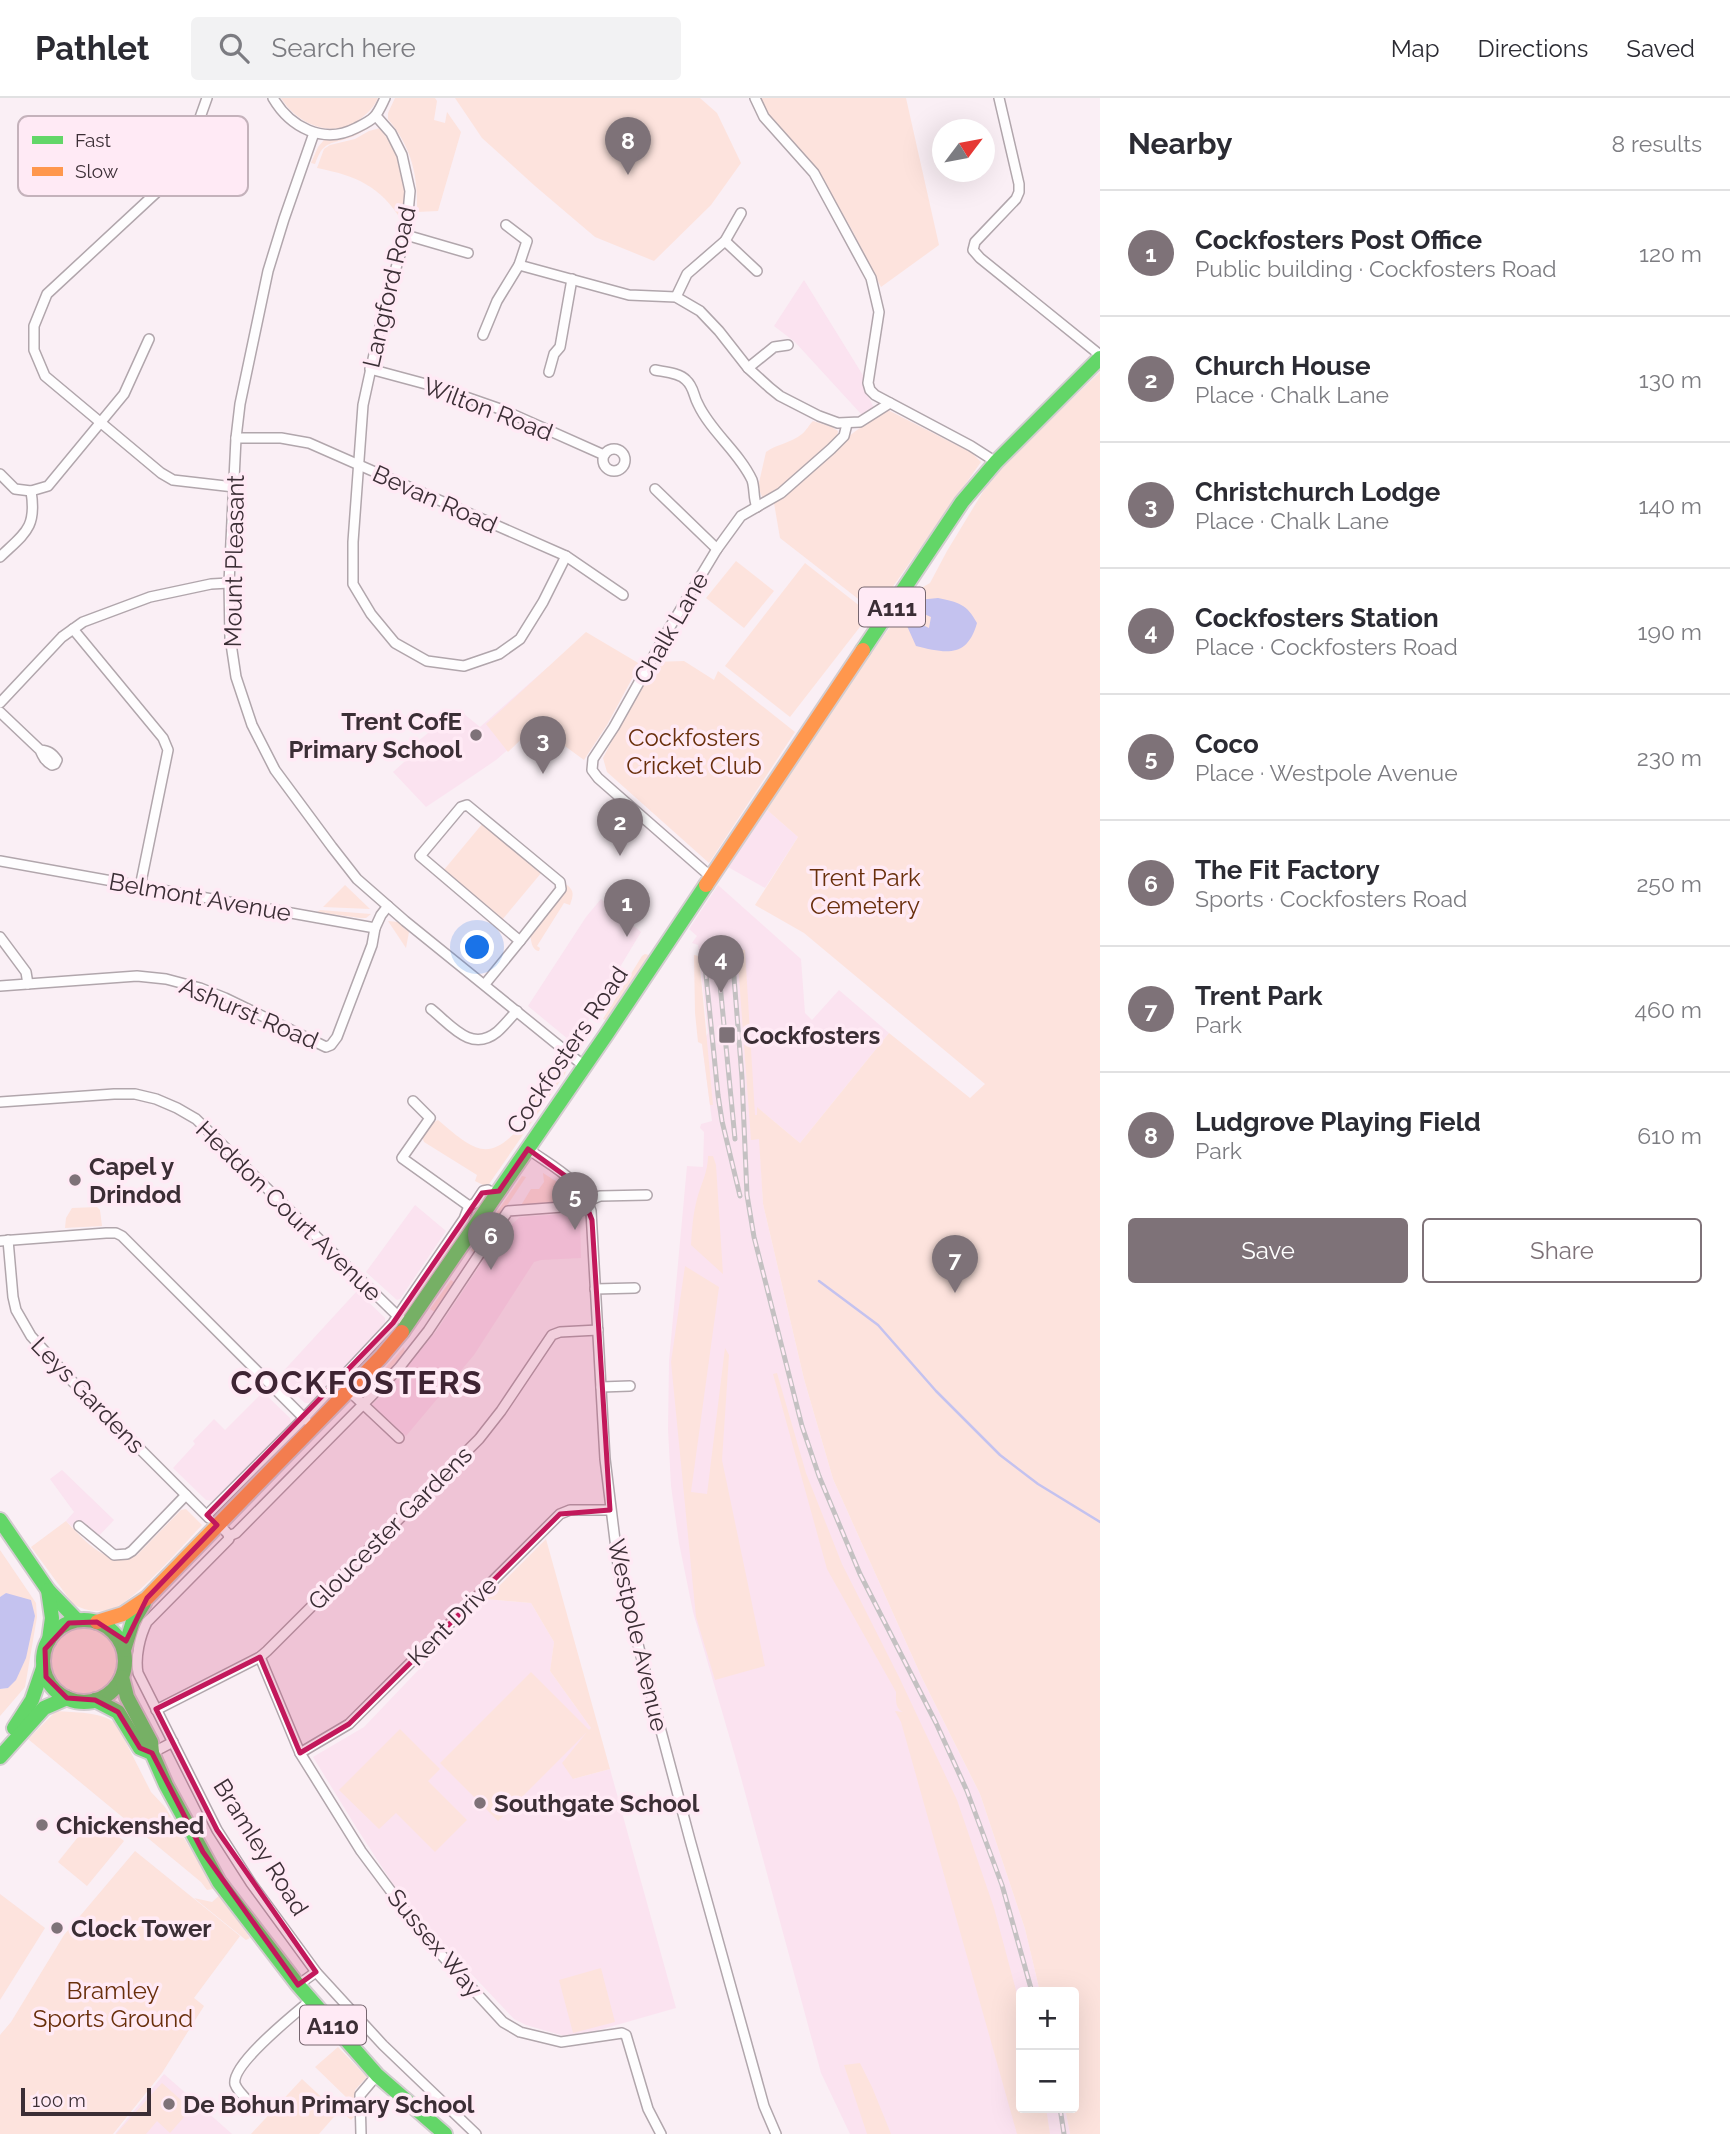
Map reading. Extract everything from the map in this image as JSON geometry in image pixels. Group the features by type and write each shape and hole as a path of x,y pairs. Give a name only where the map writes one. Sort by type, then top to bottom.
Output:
{"main road":[{"name":"Cockfosters Road","path":"124,1650 133,1620 147,1598 214,1521 275,1466 309,1423 349,1391 402,1325 528,1149 962,502 996,462 1100,356"},
{"path":"0,1520 48,1590 77,1620"},
{"path":"48,1590 52,1618 43,1658 52,1686 67,1698 83,1702 96,1700 112,1692 125,1668 124,1650 113,1631 97,1622 77,1620 61,1627 49,1640"},
{"name":"Cockfosters Road","path":"97,1622 123,1614 147,1598"},
{"path":"0,1745 31,1706 44,1667"},
{"name":"Bramley Road","path":"122,1676 127,1697 151,1742 152,1753 183,1819 219,1882 298,1985 377,2076 445,2134"},
{"path":"0,1757 44,1708 67,1698"},
{"name":"Bramley Road","path":"96,1700 118,1712 141,1748 152,1753"}],"street":[{"path":"200,116 206,98"},
{"path":"273,98 292,122 314,133 331,135 347,133 376,116 385,98"},
{"path":"755,98 764,117 814,173 871,278 879,312 868,383 870,390 996,462"},
{"path":"999,98 1019,192 975,242 973,250 1100,356"},
{"name":"Langford Road","path":"376,116 391,133 402,155 411,191 406,235 385,304 363,405 353,542 353,583 371,614 394,643 427,661 464,666 499,654 520,639 566,556"},
{"name":"Mount Pleasant","path":"314,133 268,271 245,374 236,438 229,583 230,637 236,677 253,725 275,770 357,878 584,1066"},
{"path":"153,196 47,294 34,326 34,350 45,376 160,473 173,480 234,487"},
{"path":"676,297 687,274 725,241 741,213"},
{"path":"483,335 497,301 519,265 527,242 506,225"},
{"path":"406,235 468,253"},
{"path":"725,241 757,271"},
{"path":"519,265 629,295 676,297 700,311 748,368 780,396 819,416 838,423 860,422 890,403"},
{"path":"549,372 554,354 561,347 572,279"},
{"path":"0,474 15,489 31,491 48,486 124,394 149,339"},
{"path":"748,368 774,347 788,345"},
{"name":"Wilton Road","path":"370,369 437,387 503,410 604,455"},
{"path":"655,370 684,377 692,387 698,405 749,474 757,507"},
{"name":"Chalk Lane","path":"711,877 598,778 592,771 593,759 716,549 741,516 781,492 831,449 844,436 847,424"},
{"name":"Bevan Road","path":"236,438 281,438 309,443 566,556 623,595"},
{"path":"655,489 716,549"},
{"path":"0,557 30,526 34,511 31,491"},
{"path":"0,703 83,622 150,597 211,584 229,583"},
{"path":"73,629 163,738 168,750 140,887"},
{"path":"0,712 40,750"},
{"path":"485,984 520,941 561,889 560,882 472,808 467,805 461,807 419,856 520,941"},
{"name":"Belmont Avenue","path":"0,861 375,928"},
{"path":"375,928 388,906"},
{"name":"Ashurst Road","path":"0,986 137,976 166,979 225,998 326,1047 337,1037 372,945 375,928"},
{"path":"0,937 26,972 29,984"},
{"path":"431,1009 467,1038 481,1040 496,1033 517,1012"},
{"name":"Heddon Court Avenue","path":"0,1102 135,1094 156,1099 196,1119 402,1325 416,1346"},
{"path":"413,1101 430,1118 402,1158 469,1206 475,1203 483,1191 488,1190 496,1195"},
{"path":"528,1149 573,1180 588,1201"},
{"path":"214,1521 229,1536 236,1533 400,1368 508,1211 576,1206 600,1196 647,1195"},
{"name":"Westpole Avenue","path":"588,1201 592,1220 610,1510 619,1573 764,2106 776,2134"},
{"name":"Cockfosters Road","path":"214,1521 402,1325 469,1206"},
{"path":"4,1240 106,1233 122,1236 309,1423"},
{"name":"Leys Gardens","path":"4,1240 13,1297 21,1322 31,1336 70,1379 214,1521"},
{"path":"595,1289 635,1288"},
{"name":"Gloucester Gardens","path":"156,1710 260,1657 479,1439 552,1335 560,1332 598,1330"},
{"path":"601,1387 630,1386"},
{"path":"349,1391 399,1438"},
{"path":"275,1466 288,1479"},
{"path":"79,1525 114,1555 127,1554 186,1495"},
{"name":"Kent Drive","path":"300,1753 349,1724 560,1514 570,1510 610,1510"},
{"name":"Bramley Road","path":"229,1536 147,1622 143,1630 138,1674 218,1830 251,1883 316,1972 383,2045 476,2134"},
{"name":"Sussex Way","path":"260,1657 300,1753 361,1850 425,1937 503,2021 520,2032 561,2042 612,2033 622,2032 626,2035 648,2109 661,2134"},
{"path":"152,1753 173,1742"},
{"path":"298,1985 316,1972"},
{"path":"256,2109 235,2085 235,2076 265,2038 311,2000"},
{"path":"361,2134 360,2095 377,2076"}],"highlighted area":[{"path":"528,1149 578,1185 592,1220 610,1510 560,1514 349,1724 300,1753 260,1657 156,1709 217,1830 316,1972 298,1985 203,1852 152,1753 140,1748 118,1712 95,1700 67,1698 46,1677 45,1649 69,1623 97,1622 126,1641 147,1598 217,1525 207,1515 393,1323 482,1193 499,1191"}],"shaded area":[{"path":"804,280 864,377 865,390 874,408 862,415 795,342 774,326"},
{"name":"Trent CofE Primary School","path":"548,667 565,682 546,713 496,760 474,775 426,807 393,772 420,746 417,742 449,716 463,713 480,727"},
{"path":"766,809 798,837 765,888 728,867"},
{"path":"718,885 801,959 805,1013 812,1020 839,990 889,1033 800,1143 758,1108 763,1204 804,1379 833,1479 922,1678 980,1794 1025,1929 1039,1987 1016,1987 1016,2113 1066,2113 1070,2134 850,2134 821,2073 693,1612 671,1486 669,1361 687,1166 703,1167 704,1132 700,1128 701,1124 712,1121 702,1043 708,1033 698,945 692,943 697,936 689,929"},
{"path":"601,899 641,932 574,1044 528,1006 586,917"},
{"path":"415,1205 446,1231 397,1300 366,1272"},
{"path":"578,1213 581,1258 534,1262 474,1355 406,1436 372,1405 400,1376 437,1330 501,1234 520,1217"},
{"path":"357,1291 385,1318 385,1323 310,1403 305,1403 278,1377"},
{"path":"263,1392 290,1418 291,1423 213,1501 206,1500 173,1468 214,1419 225,1430"},
{"path":"62,1470 114,1520 91,1544 66,1521 74,1512 50,1479"},
{"name":"Southgate School","path":"486,1599 531,1603 554,1642 550,1671 591,1728 573,1779 610,1769 676,2008 571,2038 514,2019 407,1906 313,1757 364,1727"},
{"name":"De Bohun Primary School","path":"164,2074 232,2134 115,2134"}],"green space":[{"path":"281,98 378,98 369,111 354,123 331,129 308,123 298,117"},
{"path":"395,98 435,98 437,101 434,120 445,123 447,112 461,132 438,211 417,212 412,162 403,141 388,119"},
{"path":"455,98 700,98 717,113 741,163 711,205 654,261 595,237 482,138"},
{"path":"758,98 906,98 939,245 881,287 852,230 817,171 765,113"},
{"path":"367,125 369,128 356,135 327,145 315,164 311,163 324,140"},
{"path":"380,128 394,149 405,184 402,221 385,199 366,184 317,168 324,149 330,145 355,139"},
{"name":"Trent Park Cemetery","path":"1100,372 1100,2134 1070,2134 1066,2113 1079,2113 1079,1987 1039,1987 1025,1929 980,1794 922,1678 833,1479 804,1379 763,1204 759,1139 751,1140 737,950 745,950 755,1115 757,1107 800,1143 889,1033 970,1098 985,1084 804,933 755,905 798,837 766,809 916,591 930,583 984,490 1011,457"},
{"path":"886,409 972,453 981,462 875,612 780,538 774,503 853,433"},
{"path":"813,421 838,431 837,437 779,491 763,499 758,487 766,452 798,437"},
{"path":"736,561 774,591 744,628 706,598"},
{"path":"805,563 870,614 790,717 725,666"},
{"path":"586,632 640,664 607,725 584,760 536,725 508,752 486,724"},
{"name":"Cockfosters Cricket Club","path":"684,661 714,680 718,671 795,732 709,863 607,772 603,758 652,662"},
{"path":"483,823 542,872 502,920 443,871"},
{"path":"345,885 370,909 323,907"},
{"path":"567,885 573,894 570,905 564,903 537,946 539,951 536,950 530,932"},
{"path":"320,910 371,914 360,918 317,912"},
{"path":"388,921 398,922 409,932 406,948"},
{"path":"649,955 607,1021 603,1019 642,956"},
{"path":"694,955 699,956 713,1105 710,1105 702,1044 698,1042"},
{"path":"558,1061 568,1067 565,1074 487,1187 475,1181 477,1175 424,1142 422,1137 430,1124 438,1120 475,1147 485,1149 505,1142 530,1116 528,1103 531,1095 546,1079 549,1068"},
{"path":"708,1156 713,1156 716,1165 723,1274 691,1245 697,1199 706,1173"},
{"path":"543,1173 570,1190 573,1202 520,1207 531,1189 539,1189 544,1182"},
{"path":"522,1176 526,1177 498,1219 494,1216"},
{"path":"97,1207 100,1210 102,1226 65,1228 66,1218 72,1208"},
{"path":"491,1219 496,1222 475,1253 471,1250"},
{"path":"685,1266 719,1287 691,1492 707,1494 725,1348 729,1355 722,1460 765,1666 715,1680 696,1617 671,1362"},
{"path":"451,1280 455,1283 435,1312 430,1309"},
{"path":"404,1347 405,1353 368,1395 363,1395 370,1385"},
{"path":"777,1373 806,1473 842,1564 957,1800 994,1908 1016,1990 1016,2113 1047,2113 1050,2134 1017,2134 901,1722 895,1711 903,1712 897,1706 896,1692 827,1569 773,1374"},
{"path":"300,1426 304,1430 218,1515 215,1512"},
{"path":"186,1509 202,1525 147,1583 123,1603 109,1610 88,1610 73,1604 31,1547 66,1521 97,1550 116,1558 126,1558 137,1555 181,1510"},
{"path":"546,1539 610,1769 573,1779 562,1763 587,1732 498,1821 440,1763 531,1672 589,1730 591,1728 550,1671 554,1642 531,1603 486,1599"},
{"path":"0,1550 36,1603 37,1617 25,1687 0,1716 0,1689 8,1688 35,1616 6,1593 0,1597"},
{"path":"78,1626 92,1626 104,1631 114,1641 119,1660 114,1679 104,1689 92,1694 78,1694 66,1689 56,1679 51,1667 51,1653 56,1641 66,1631"},
{"path":"56,1711 94,1714 116,1723 151,1792 165,1807 213,1889 207,1890 201,1882 28,1739"},
{"path":"400,1729 440,1769 428,1781 467,1820 435,1852 396,1813 379,1829 339,1790"},
{"path":"94,1817 124,1841 87,1886 58,1862"},
{"name":"Bramley Sports Ground","path":"135,1851 240,1936 194,1998 204,2006 162,2073 113,2134 0,2134 0,2035 11,2022 64,1935"},
{"path":"0,1894 45,1928 0,2000"},
{"path":"220,1895 250,1938 246,1940 194,1898 212,1902"},
{"path":"601,1968 615,2022 573,2033 559,1980"},
{"path":"338,2047 367,2077 355,2090 355,2116 351,2120 340,2110 319,2134 251,2134 302,2079 330,2105 327,2110 332,2107 335,2109 346,2097 315,2067"},
{"path":"860,2063 891,2134 867,2134 844,2065"},
{"path":"162,2083 191,2109 170,2133 157,2121 146,2134 116,2134"}],"water":[{"path":"938,598 961,605 977,623 967,643 954,651 916,646 907,626 919,623 929,628 931,617 917,611 918,600"},
{"path":"6,1593 31,1600 35,1616 26,1658 16,1680 8,1688 0,1689 0,1597"}],"waterway":[{"path":"819,1281 878,1325 936,1391 1000,1455 1038,1484 1100,1522"}],"railway":[{"path":"732,952 742,1078 747,1195 754,1237 802,1426 819,1476 860,1574 936,1723 967,1791 1002,1885 1031,1987"},
{"path":"717,953 735,1139"},
{"path":"704,955 718,1095 740,1196"},
{"path":"1061,2113 1064,2134"}],"traffic: fast":[{"path":"863,650 962,502 996,462 1100,358"},
{"path":"402,1332 706,885"},
{"path":"0,1520 48,1590 77,1620"},
{"path":"48,1590 52,1618 49,1640"},
{"path":"124,1650 133,1621 144,1603"},
{"path":"84,1620 100,1623 113,1632 122,1645 125,1661 122,1677 113,1690 100,1699 84,1702 68,1699 55,1690 46,1677 43,1661 46,1645 55,1632 68,1623 84,1620"},
{"path":"14,1728 32,1700 43,1668"},
{"path":"122,1677 127,1697 151,1742 152,1753 166,1785 219,1882 298,1985 377,2075 445,2134"},
{"path":"0,1757 44,1708 67,1698"},
{"path":"95,1700 118,1712 140,1748 152,1753"}],"traffic: slow":[{"path":"706,885 863,650"},
{"path":"97,1622 123,1614 147,1598 381,1357 402,1332"}],"place":[{"name":"Ludgrove Playing Field","path":"628,175"},
{"name":"Trent CofE Primary School","path":"476,735"},
{"name":"Christchurch Lodge","path":"543,774"},
{"name":"Church House","path":"620,856"},
{"name":"Cockfosters Post Office","path":"627,937"},
{"name":"Cockfosters Station","path":"721,993"},
{"name":"Cockfosters","path":"727,1035"},
{"name":"Capel y Drindod","path":"75,1180"},
{"name":"Coco","path":"575,1230"},
{"name":"The Fit Factory","path":"491,1270"},
{"name":"Trent Park","path":"955,1293"},
{"name":"Southgate School","path":"480,1803"},
{"name":"Chickenshed","path":"42,1825"},
{"name":"Clock Tower","path":"57,1928"},
{"name":"De Bohun Primary School","path":"169,2104"}],"district":[{"name":"COCKFOSTERS","path":"357,1382"}]}
